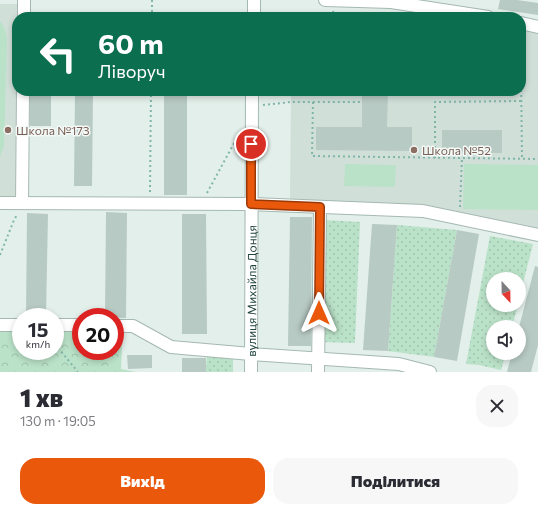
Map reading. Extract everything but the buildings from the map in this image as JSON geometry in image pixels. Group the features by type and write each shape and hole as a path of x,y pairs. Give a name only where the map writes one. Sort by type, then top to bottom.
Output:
{"street":[{"path":"24,0 24,12"},
{"path":"254,0 254,12"},
{"path":"325,0 391,2 456,12"},
{"path":"526,24 538,27"},
{"path":"23,96 24,203"},
{"name":"вулиця Михайла Донця","path":"250,372 252,96"},
{"path":"0,203 251,204 423,211 538,235"},
{"path":"318,372 320,207"},
{"path":"0,325 12,325"},
{"path":"124,326 133,326 171,347 399,364 430,372"}],"path":[{"path":"152,0 152,12"},
{"path":"150,204 151,96"},
{"path":"521,96 522,159"},
{"path":"434,158 434,102 521,101"},
{"path":"260,105 291,102 362,102"},
{"path":"313,102 312,156 538,159"},
{"path":"201,204 239,134"},
{"path":"460,209 462,158"},
{"path":"0,255 14,220 24,203"},
{"path":"64,355 78,372"}],"shaded area":[{"name":"Школа №173","path":"0,4 18,4 18,12 12,12 12,96 17,96 15,197 0,198"},
{"name":"Школа №52","path":"526,31 538,32 538,230 430,207 290,199 291,96 526,96"}],"green space":[{"path":"0,21 4,27 7,38 4,146 0,157"},
{"path":"345,164 396,165 395,187 344,186"},
{"path":"464,164 538,165 538,210 463,209"},
{"path":"324,220 360,222 355,343 322,342"},
{"path":"397,225 457,230 434,357 388,351"},
{"path":"490,236 533,244 526,272 486,272 486,312 516,312 514,320 486,320 486,360 504,360 501,370 479,365 466,364"},
{"path":"0,325 12,325 12,360 64,360 64,325 72,325 72,360 121,360 121,369 136,372 0,372"},
{"path":"207,355 233,356 233,372 206,372"}],"place":[{"name":"Школа №173","path":"8,130"},
{"name":"Школа №52","path":"414,150"}],"route":[{"path":"251,144 251,204 320,207 319,313"}]}
